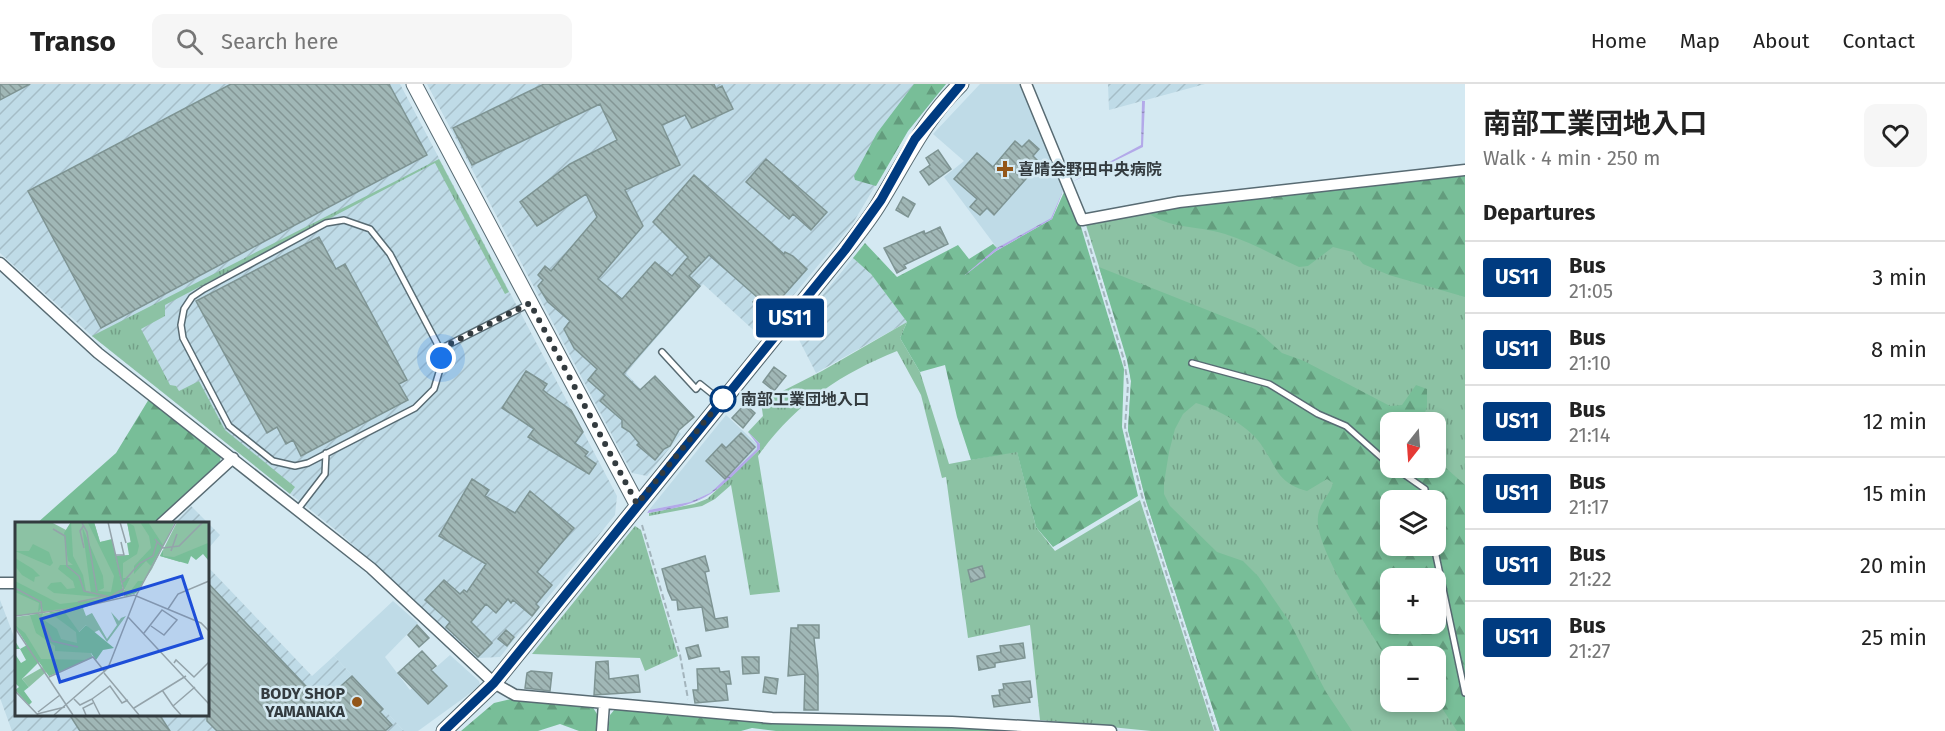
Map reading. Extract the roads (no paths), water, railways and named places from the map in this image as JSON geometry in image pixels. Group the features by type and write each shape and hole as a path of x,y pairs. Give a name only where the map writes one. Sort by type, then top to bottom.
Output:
{"street":[{"path":"414,84 637,504"},
{"path":"444,731 494,683 868,220 915,139 961,84"},
{"path":"1026,84 1082,220 1179,202 1465,170"},
{"path":"0,263 98,352 371,568 494,683 515,695 772,718 973,723 1111,731"},
{"path":"163,522 233,458"},
{"path":"602,731 604,703"}],"lane":[{"path":"344,220 356,222 370,229 380,239 440,349 438,379 424,400 415,408 296,466 283,464 265,456 229,426 183,338 181,325 184,309 192,297 326,223 344,220"},
{"path":"440,349 530,303"},
{"path":"662,352 696,389 700,384 722,401"},
{"path":"1192,363 1269,384 1318,414 1346,426 1380,456"},
{"path":"298,509 325,474 326,453"},
{"path":"1409,478 1425,490"},
{"path":"1436,556 1465,693"}],"water":[{"path":"1142,101 1145,101 1143,147 1070,183 1141,145"},
{"path":"1064,188 1052,219 996,251 964,276 995,249 1051,218"},
{"path":"748,432 760,444 760,449 722,486 699,500 647,513 649,510 690,502 710,493 757,449 757,444"}],"place":[{"name":"喜晴会野田中央病院","path":"1005,169"},
{"name":"南部工業団地入口","path":"723,399"},
{"name":"BODY SHOP YAMANAKA","path":"357,702"}]}
